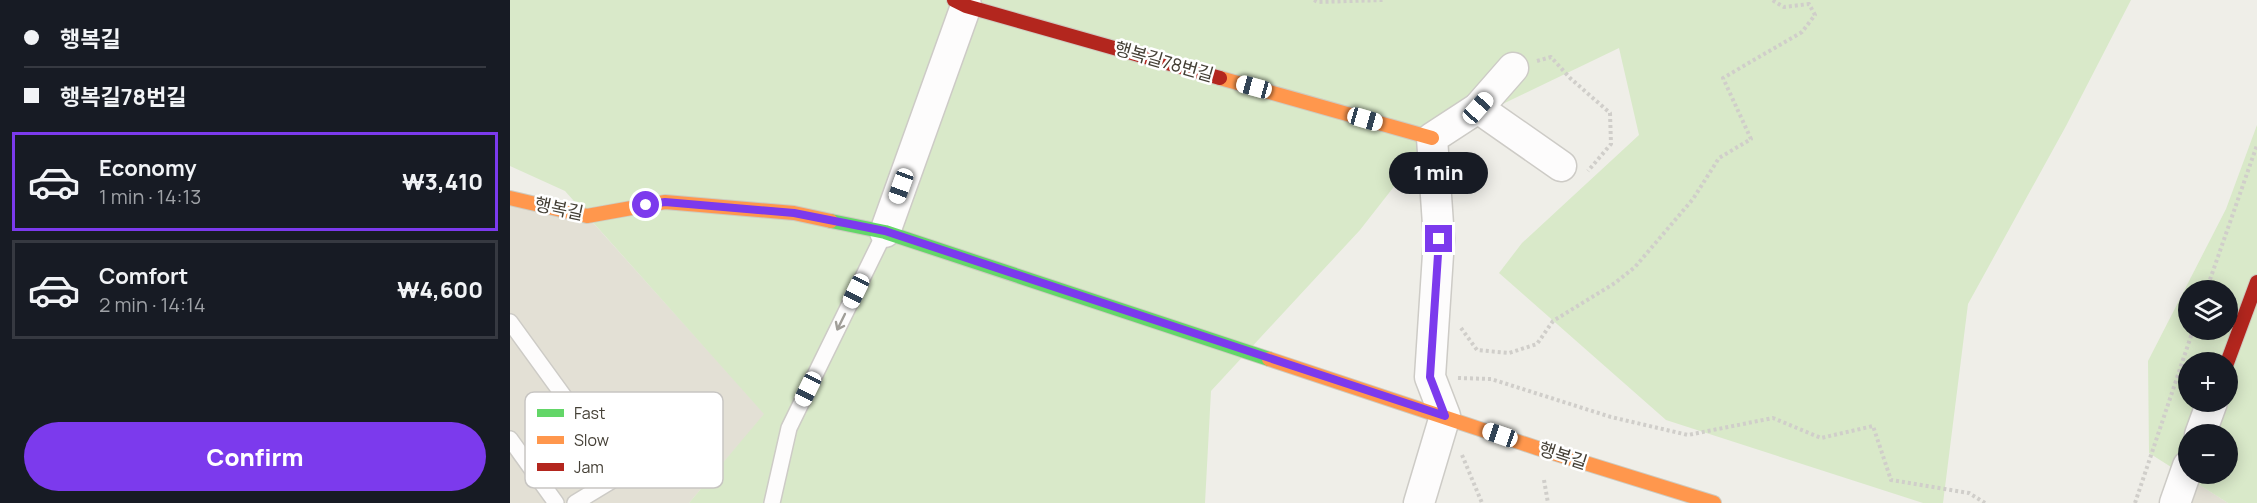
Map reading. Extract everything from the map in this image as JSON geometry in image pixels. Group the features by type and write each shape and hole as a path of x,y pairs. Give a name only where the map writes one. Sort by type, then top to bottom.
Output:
{"street":[{"path":"885,231 962,2"},
{"name":"행복길78번길","path":"962,2 1432,138"},
{"path":"1419,503 1445,416 1430,377 1439,239 1432,138 1478,108 1513,68"},
{"path":"1478,108 1561,166"},
{"name":"행복길","path":"510,198 587,216 665,202 794,213 885,231 1548,451 1714,503"},
{"path":"2231,352 2257,282"},
{"path":"2175,503 2182,484"}],"lane":[{"path":"772,503 789,428 885,231"},
{"path":"510,322 561,392"},
{"path":"510,439 525,460"},
{"path":"545,488 556,503"},
{"path":"575,503 600,488"}],"path":[{"path":"1314,0 1318,2 1383,0"},
{"path":"1436,294 1477,350 1509,353 1537,344 1553,321 1615,283 1635,267 1693,199 1719,158 1751,139 1723,78 1802,32 1815,15 1809,4 1784,7 1772,0"},
{"path":"1513,68 1551,57 1570,78 1610,113 1611,144 1581,179 1561,166"},
{"path":"2210,280 2257,145"},
{"path":"2135,503 2190,340"},
{"path":"1430,377 1491,379 1611,417 1688,435 1773,418 1821,438 1873,426 1891,480 1969,493 1985,503"},
{"path":"1445,416 1482,503"}],"shaded area":[{"path":"510,198 587,216 765,414 723,463 723,392 525,392 525,488 702,488 689,503 510,503"},
{"path":"2184,484 2198,484 2228,503 2175,503"}],"green space":[{"path":"510,0 2131,0 2066,126 1968,304 1943,503 1923,503 1666,420 1499,273 1522,243 1639,135 1619,48 1432,138 1360,230 1211,391 1205,503 689,503 702,488 723,488 723,463 764,414 565,191 510,166"},
{"path":"2257,125 2257,503 2228,503 2198,484 2238,484 2238,424 2178,424 2178,471 2149,453 2148,361 2178,303 2178,340 2238,340 2238,280 2190,280 2226,209"}],"traffic: fast":[{"path":"831,221 885,232 1269,359"}],"traffic: slow":[{"path":"1220,78 1432,138"},
{"path":"510,198 587,216 665,202 794,213 831,221"},
{"path":"1269,359 1537,448 1714,503"}],"traffic: jam":[{"path":"954,0 966,6 1220,78"},
{"path":"2231,352 2257,282"}],"route":[{"path":"646,205 665,202 794,213 885,231 1445,416 1430,377 1439,239"}]}
